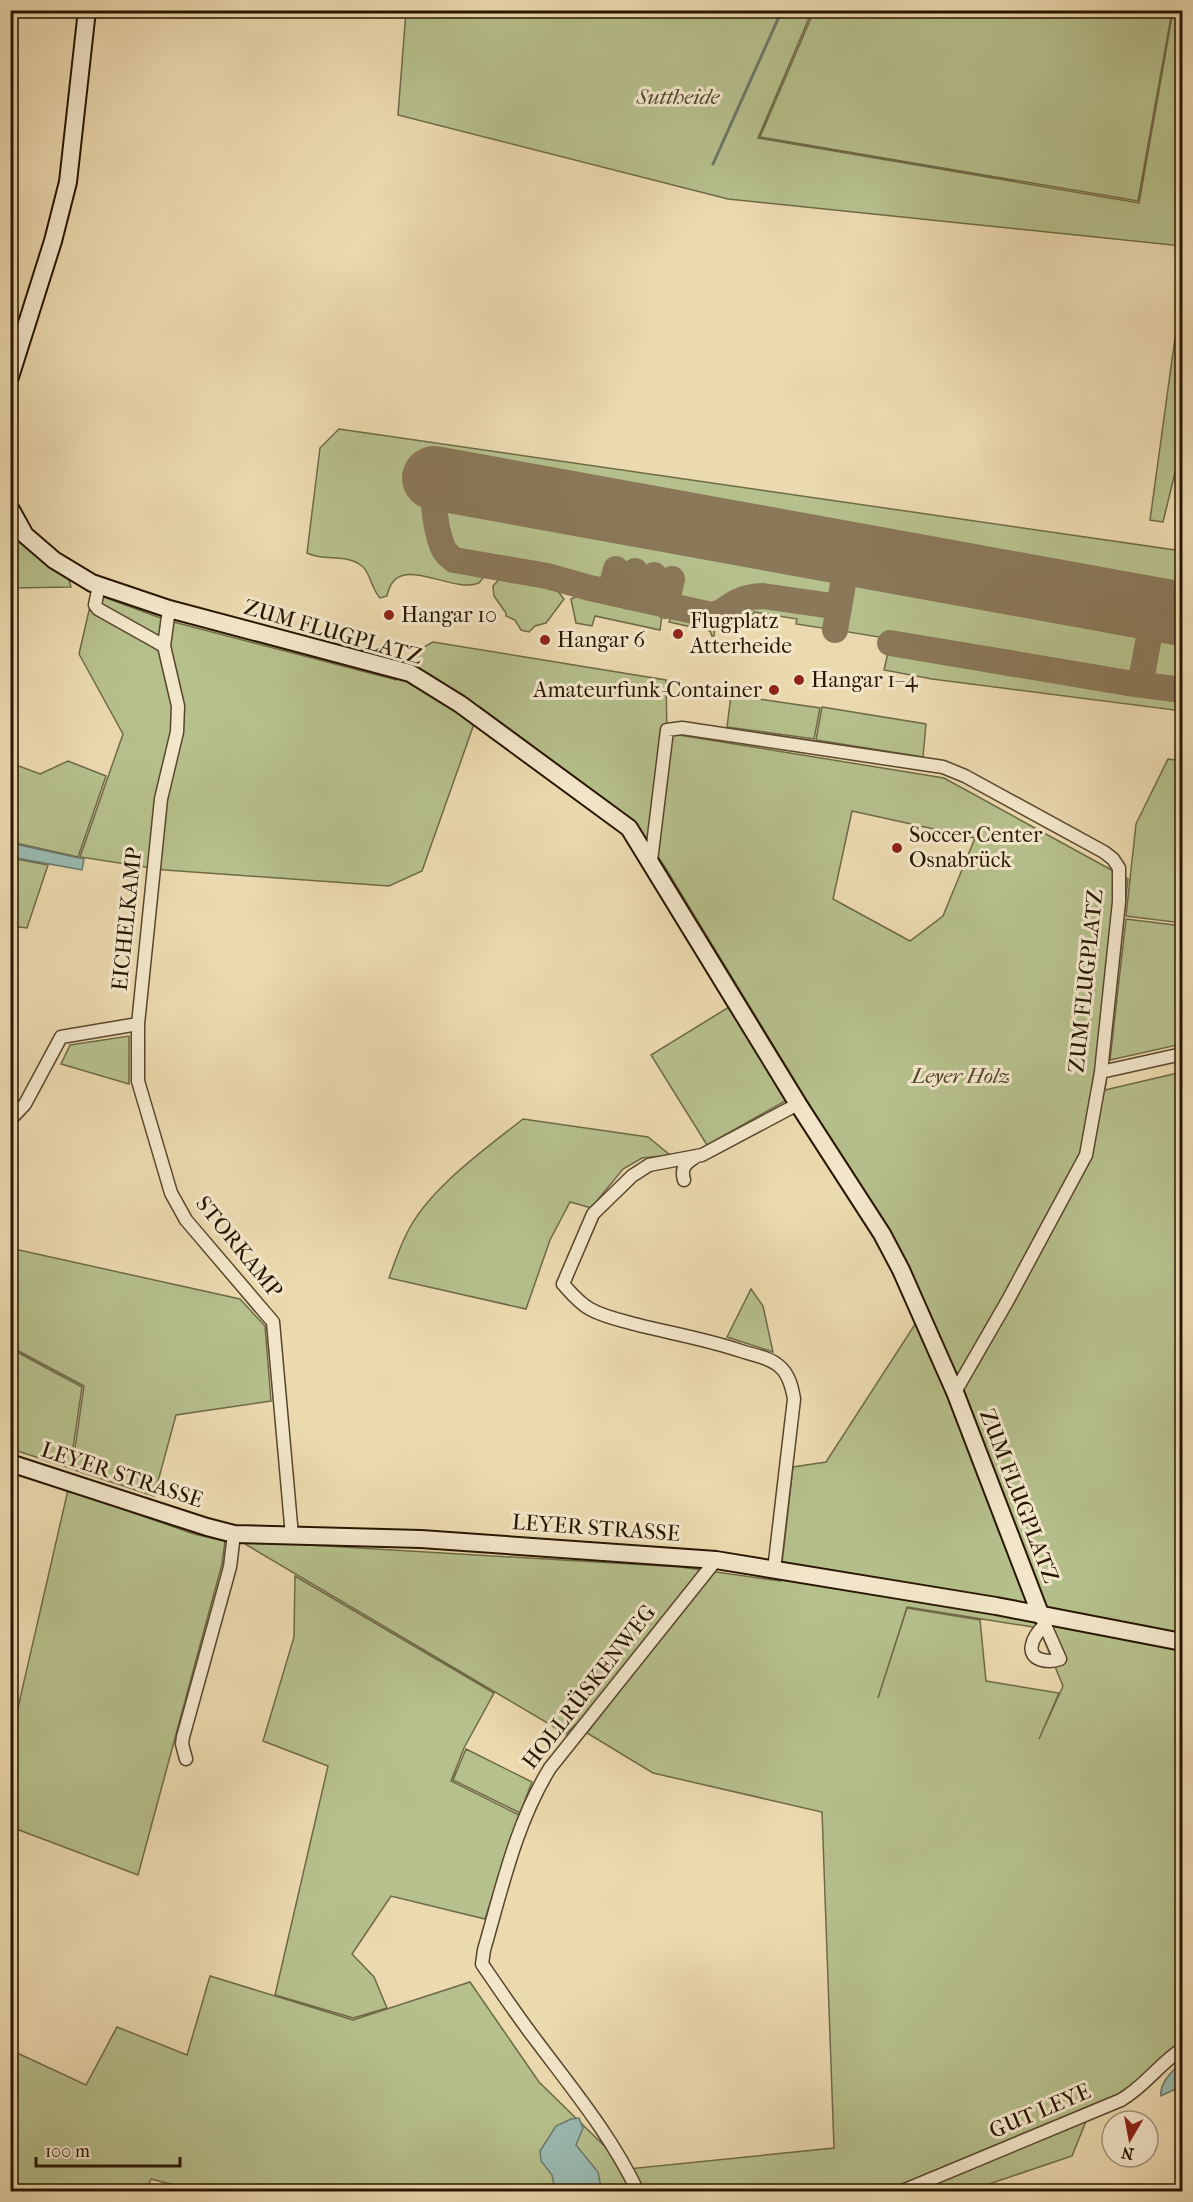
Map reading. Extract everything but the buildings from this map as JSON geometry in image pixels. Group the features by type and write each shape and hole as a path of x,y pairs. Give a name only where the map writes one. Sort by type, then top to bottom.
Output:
{"street":[{"path":"10,378 53,241 66,191 87,10"},
{"name":"ZUM FLUGPLATZ","path":"10,508 26,535 54,560 99,585 169,609 410,673 460,704 629,828 798,1104 882,1234 901,1270 955,1392 1043,1620"},
{"path":"99,585 95,605 98,609 164,646"},
{"name":"EICHELKAMP","path":"10,1120 25,1104 62,1037 138,1024 161,799 177,732 178,706 164,646 169,609"},
{"name":"ZUM FLUGPLATZ","path":"651,861 667,730 682,728 943,767 965,776 1104,852 1119,868 1119,902 1101,1072 1086,1155 1008,1300 955,1392"},
{"name":"STORKAMP","path":"138,1024 138,1081 171,1193 186,1220 273,1322 292,1536"},
{"path":"1101,1072 1182,1054"},
{"path":"684,1180 682,1171 686,1163 798,1104"},
{"path":"694,1158 649,1165 620,1186 593,1214 563,1284 577,1300 590,1309 615,1319 724,1345 770,1360 780,1366 786,1374 794,1399 774,1570"},
{"name":"LEYER STRASSE","path":"10,1463 207,1527 234,1533 421,1539 716,1560 1043,1620 1182,1642"},
{"path":"186,1759 183,1737 230,1567 234,1533"},
{"name":"HOLLRÜSKENWEG","path":"638,2192 622,2159 482,1964 484,1950 514,1850 535,1793 550,1768 716,1560"},
{"name":"GUT LEYE","path":"900,2192 1121,2100 1144,2083 1166,2059 1182,2049"}],"green space":[{"name":"Suttheide","path":"406,11 812,11 758,138 1139,203 1173,11 1182,11 1182,246 728,199 398,115"},
{"path":"814,11 1172,11 1138,201 760,137"},
{"path":"1182,287 1182,444 1163,522 1150,520"},
{"path":"339,429 1182,551 1182,600 417,460 410,492 427,501 430,507 434,534 440,552 454,564 482,571 483,578 479,583 467,585 413,574 401,576 392,582 387,596 380,598 365,569 356,562 307,553 320,448"},
{"path":"444,494 838,566 834,595 827,599 819,599 763,591 752,592 740,595 712,610 583,581 582,575 541,566 540,569 466,558 450,549 446,539 439,499"},
{"path":"10,524 68,577 71,587 11,588"},
{"path":"853,569 1142,621 1144,626 1139,657 1131,670 1117,676 842,631"},
{"path":"503,575 552,584 564,599 546,623 535,626 529,632 521,630 515,620 506,616 494,596 493,586"},
{"name":"Leyer Holz","path":"93,593 166,620 396,680 410,657 433,642 666,680 667,733 944,778 1128,879 1105,1090 1182,1072 1182,2050 1089,2114 1072,2156 968,2191 201,2192 151,2179 146,2191 11,2192 10,2059 13,2051 86,2085 117,2027 187,2055 210,1976 353,2020 470,1982 539,2082 628,2169 834,2148 822,1812 653,1773 587,1733 643,1659 566,1734 240,1541 681,1567 780,1581 793,1467 826,1462 925,1309 899,1252 665,867 633,820 480,707 422,871 389,886 165,870 80,857 123,734 79,654","holes":["852,811 975,838 943,916 910,941 833,899","907,1607 1039,1628 1063,1686 1039,1739 1059,1693 986,1681 980,1620 907,1608 878,1698"]},
{"path":"585,593 659,610 662,614 660,630 595,616 592,626 576,623 571,599"},
{"path":"753,600 825,610 831,615 828,629 796,624 797,619 754,612 752,617 733,614 735,608"},
{"path":"676,614 713,623 714,636 710,631 669,622 671,616"},
{"path":"1159,624 1182,629 1182,685 1151,679 1152,671 1148,670 1156,628"},
{"path":"889,648 1182,697 1182,711 932,679 884,670"},
{"path":"731,695 820,708 814,739 727,727"},
{"path":"822,707 926,724 923,757 816,740"},
{"path":"1168,759 1182,761 1182,923 1126,916 1136,824"},
{"path":"68,761 106,776 78,857 11,842 11,763 40,774"},
{"path":"11,858 48,865 27,928 11,926"},
{"path":"1126,919 1182,926 1182,1044 1110,1060"},
{"path":"729,1007 787,1100 707,1145 651,1055"},
{"path":"129,1036 129,1084 61,1064 70,1045"},
{"path":"523,1119 648,1137 670,1155 642,1158 623,1169 591,1208 570,1202 550,1240 526,1309 389,1278 406,1235 415,1218 428,1202 474,1157"},
{"path":"10,1248 240,1299 265,1326 271,1401 176,1415 154,1496 72,1469 84,1386 11,1347"},
{"path":"751,1289 763,1306 773,1352 727,1337"},
{"path":"13,1350 82,1387 70,1468 11,1449 10,1360"},
{"path":"68,1490 194,1534 225,1541 222,1564 138,1875 11,1827 11,1738"},
{"path":"295,1576 494,1693 464,1748 451,1781 519,1815 485,1919 391,1896 352,1954 374,1977 387,2008 353,2018 275,1995 328,1766 263,1741 294,1637"},
{"path":"466,1749 532,1782 520,1813 453,1780"}],"water":[{"path":"10,843 84,859 82,870 11,857"},
{"path":"1182,2063 1182,2086 1161,2096 1164,2082"},
{"path":"579,2118 583,2128 576,2145 598,2172 601,2187 563,2191 554,2185 552,2175 541,2161 540,2151 556,2126"}],"waterway":[{"path":"713,164 782,10"}],"taxiway":[{"path":"434,478 434,503 438,530 444,550 454,560 547,576 590,588 725,618"},
{"path":"829,550 841,556 846,567 835,630"},
{"path":"846,567 855,558 870,557"},
{"path":"610,592 616,569"},
{"path":"629,597 635,571"},
{"path":"648,601 654,575"},
{"path":"666,606 672,579"},
{"path":"712,615 720,613 741,600 763,596 832,606 840,601"},
{"path":"1151,686 1143,680 1142,675 1152,621 1159,614 1169,612"},
{"path":"890,643 1182,690"}],"runway":[{"path":"434,478 1182,614"}],"place":[{"name":"Hangar 10","path":"389,615"},
{"name":"Flugplatz Atterheide","path":"678,634"},
{"name":"Hangar 6","path":"545,640"},
{"name":"Hangar 1–4","path":"799,680"},
{"name":"Amateurfunk-Container","path":"774,690"},
{"name":"Soccer Center Osnabrück","path":"897,848"}]}
